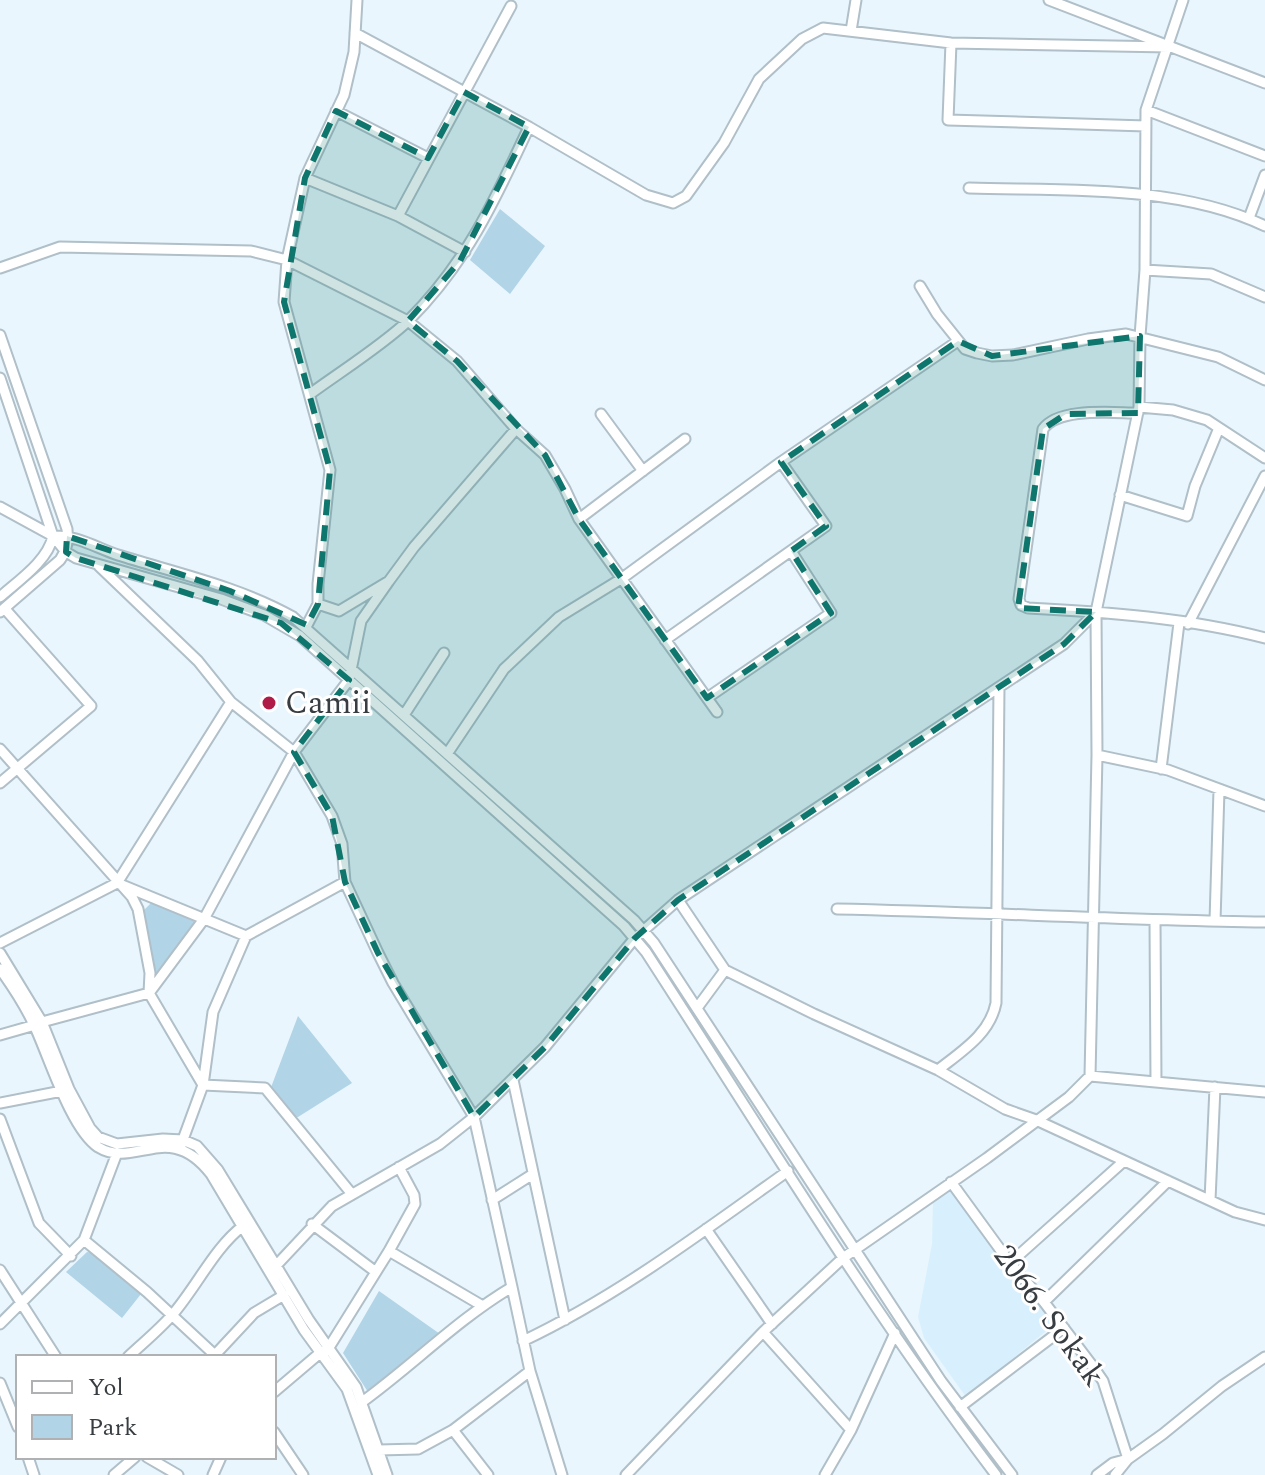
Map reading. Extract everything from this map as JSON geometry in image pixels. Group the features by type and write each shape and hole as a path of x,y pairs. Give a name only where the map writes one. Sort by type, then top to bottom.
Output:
{"street":[{"path":"306,627 318,604 330,470 284,302 287,260 305,178 347,81 357,0"},
{"path":"851,31 856,0"},
{"path":"1049,0 1265,83"},
{"path":"626,1475 763,1332 843,1258 987,1158 1069,1097 1090,1076 1097,755 1096,612 1138,410 1145,270 1146,110 1183,0"},
{"path":"398,216 511,6"},
{"path":"355,33 529,127 646,195 673,203 686,196 724,143 759,79 802,39 823,28 951,43 1169,47"},
{"path":"951,43 948,120 1146,126"},
{"path":"1146,110 1265,156"},
{"path":"336,111 428,158"},
{"path":"310,394 408,321 465,252 487,217 529,127"},
{"path":"1249,218 1265,175"},
{"path":"305,178 398,216 465,252"},
{"path":"969,188 1144,195 1200,204 1249,218 1265,226"},
{"path":"0,268 60,247 251,251 287,260 408,321 457,361 516,429 545,455 579,519 717,712"},
{"path":"1145,270 1211,274 1265,297"},
{"path":"920,286 937,314 965,349 992,356 1013,355 1126,334 1218,357 1265,380"},
{"path":"0,335 67,536 66,552 52,568 2,610 91,706 0,783"},
{"path":"447,754 497,678 522,649 559,617 621,579 781,462 958,341"},
{"path":"0,378 53,536 66,552 76,558 221,599 264,615 300,636 635,938 931,1389 996,1475"},
{"path":"1265,458 1207,420 1173,410 1066,414 1048,421 1043,429 1019,599 1021,605 1028,608 1096,612 1237,631 1265,638"},
{"path":"601,414 643,471"},
{"path":"1120,495 1187,516 1195,486 1219,428"},
{"path":"0,1035 149,993 204,919 294,752 349,680 361,621 414,547 516,429"},
{"path":"579,519 685,439"},
{"path":"665,640 826,526 781,462"},
{"path":"1161,769 1184,624 1265,476"},
{"path":"0,507 53,536 67,536 230,591 283,612 306,627 643,929 960,1407 1012,1475"},
{"path":"0,597 40,560 52,543 53,536"},
{"path":"707,698 831,613 791,551"},
{"path":"96,563 198,661 231,702 294,752 332,816 342,844 345,882 393,983 474,1117 530,1371 562,1475"},
{"path":"318,604 339,611 389,581"},
{"path":"13,585 21,594"},
{"path":"274,1267 312,1224 351,1193 440,1144 474,1117 545,1047 643,929 678,900 1064,644 1096,612"},
{"path":"404,715 444,653"},
{"path":"938,1070 979,1036 993,1016 997,996 999,687"},
{"path":"0,943 117,883 231,702"},
{"path":"0,749 132,897 138,909 150,973 149,993 203,1085"},
{"path":"1097,755 1161,769 1265,806"},
{"path":"1215,921 1219,790"},
{"path":"181,1145 203,1085 213,1012 246,936 345,882"},
{"path":"117,883 246,936"},
{"path":"678,900 725,970 938,1070 1005,1109 1036,1120 1235,1212 1265,1220"},
{"path":"837,909 1265,922"},
{"path":"1155,920 1156,1081"},
{"path":"0,953 69,1089 98,1137 117,1144 163,1139 181,1145 199,1159 274,1267 284,1295 324,1351 348,1374 362,1402 387,1475"},
{"path":"0,969 38,1023 62,1091 91,1140 102,1149 117,1153 156,1147 197,1146 218,1170 347,1389 378,1475"},
{"path":"697,1008 725,970"},
{"path":"1090,1076 1265,1092"},
{"path":"513,1080 565,1320"},
{"path":"203,1085 265,1088 351,1193"},
{"path":"1210,1200 1215,1087"},
{"path":"0,1103 62,1091"},
{"path":"0,1119 39,1223 71,1256"},
{"path":"0,1324 84,1240 117,1153"},
{"path":"1010,1263 1124,1161"},
{"path":"276,1390 324,1351 389,1251 415,1204 414,1195 399,1167"},
{"path":"523,1341 565,1320 659,1262 788,1171"},
{"path":"492,1200 533,1174"},
{"path":"1044,1302 1168,1181"},
{"name":"2066. Sokak","path":"951,1182 1103,1381 1128,1459"},
{"path":"312,1224 376,1272"},
{"path":"130,1355 172,1315 220,1247 243,1226"},
{"path":"706,1229 772,1324"},
{"path":"84,1240 214,1355"},
{"path":"389,1251 481,1305"},
{"path":"0,1270 55,1355"},
{"path":"362,1402 481,1305 512,1287"},
{"path":"216,1355 254,1313 284,1295"},
{"path":"960,1407 1064,1328"},
{"path":"763,1332 851,1430"},
{"path":"825,1475 851,1430 895,1333"},
{"path":"1115,1475 1128,1459 1222,1386 1265,1357"},
{"path":"379,1450 418,1449 453,1430 530,1371"},
{"path":"0,1383 16,1422"},
{"path":"453,1430 488,1475"},
{"path":"276,1435 303,1475"},
{"path":"114,1475 133,1459"},
{"path":"150,1459 178,1475"},
{"path":"1097,1475 1113,1463 1128,1459"}],"highlighted area":[{"path":"464,92 529,127 460,261 408,321 457,361 545,455 579,519 707,698 831,613 791,551 826,526 781,462 958,341 992,356 1140,336 1138,413 1066,414 1043,429 1018,608 1096,612 1064,644 678,900 635,938 545,1047 474,1117 378,953 345,882 332,816 294,752 349,680 281,623 76,558 66,552 67,536 230,591 307,625 318,604 330,470 284,302 305,178 336,111 428,158"}],"shaded area":[{"path":"949,1192 955,1192 1001,1253 1000,1263 1024,1290 1031,1287 1057,1322 966,1397 924,1338 918,1317 932,1244 933,1203"}],"green space":[{"path":"500,209 545,246 510,294 470,260"},
{"path":"151,903 194,920 196,924 156,977 153,975 147,926 142,912"},
{"path":"298,1016 352,1083 294,1117 270,1090"},
{"path":"87,1252 94,1253 141,1294 122,1318 66,1272"},
{"path":"379,1291 440,1334 368,1392 343,1353"}],"place":[{"name":"Camii","path":"269,703"}]}
